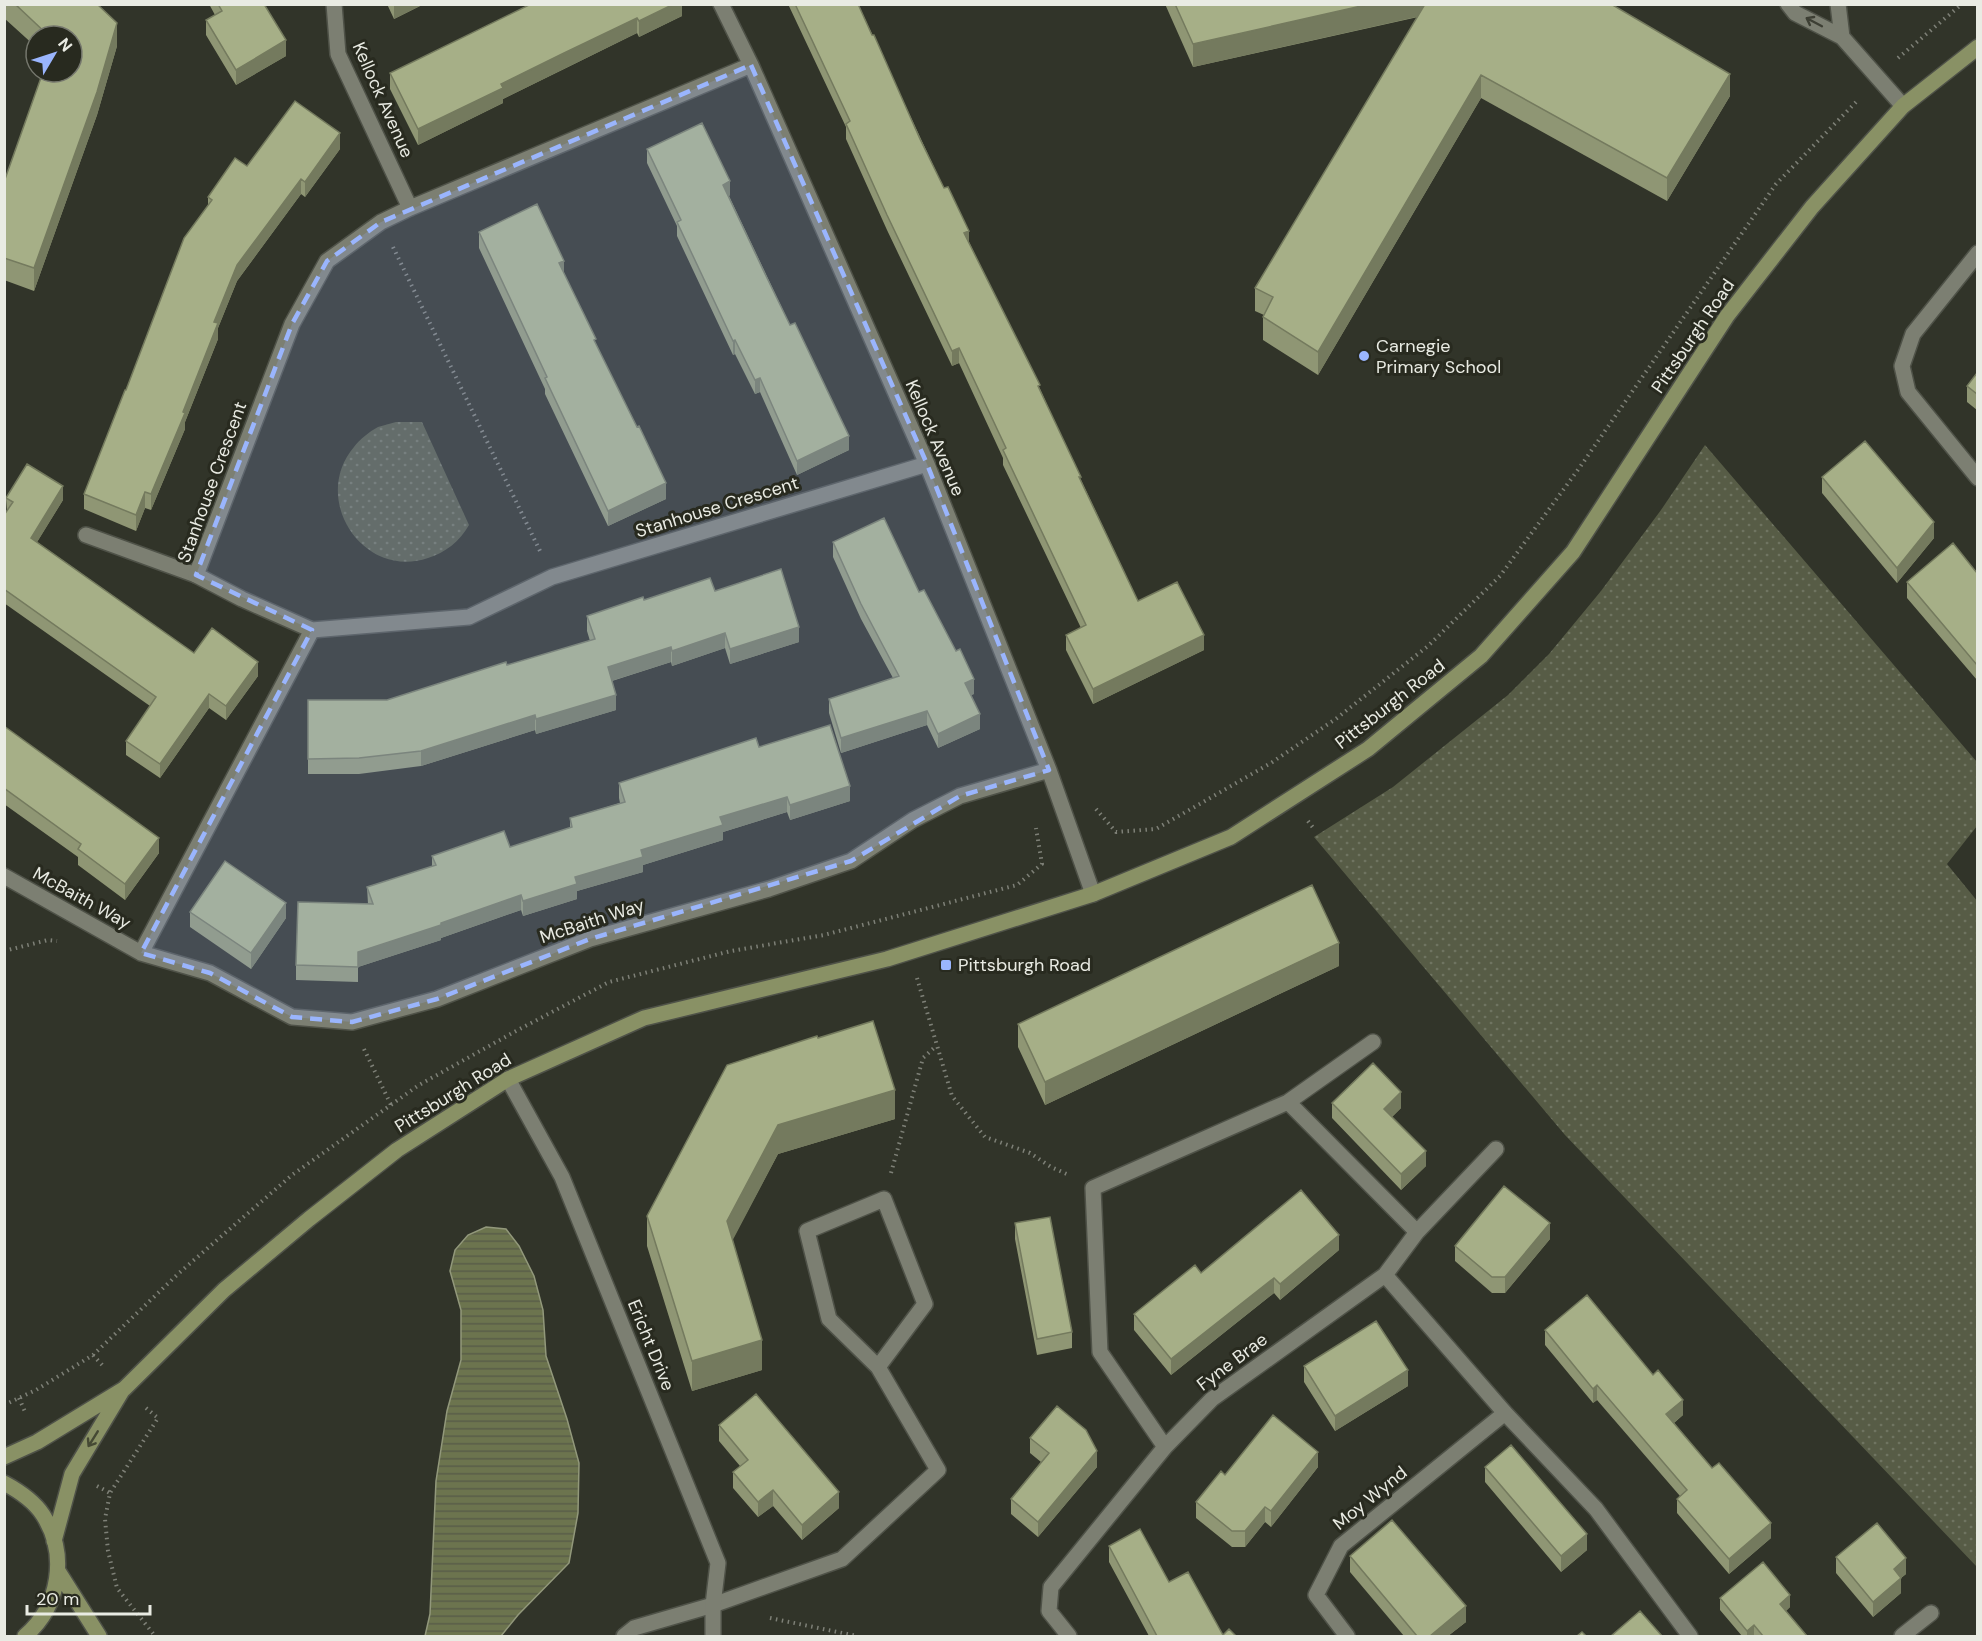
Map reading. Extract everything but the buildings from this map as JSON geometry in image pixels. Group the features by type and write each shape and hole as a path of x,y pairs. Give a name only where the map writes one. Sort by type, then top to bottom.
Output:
{"street":[{"name":"Kellock Avenue","path":"333,4 338,54 410,208"},
{"name":"Kellock Avenue","path":"721,4 751,65 927,464 1049,770 1093,894"},
{"path":"1788,4 1795,13 1842,37 1903,106"},
{"path":"1838,4 1842,37"},
{"name":"Pittsburgh Road","path":"124,1389 224,1290 309,1220 397,1150 507,1079 644,1018 887,959 1093,894 1231,837 1368,749 1481,656 1573,552 1727,316 1812,207 1903,106 1977,46"},
{"name":"Stanhouse Crescent","path":"751,65 410,208 381,222 327,261 292,324 196,575 242,599 312,630 469,617 552,577 927,464"},
{"path":"1977,253 1913,334 1902,366 1908,392 1977,478"},
{"path":"86,535 196,575"},
{"name":"McBaith Way","path":"141,953 312,630"},
{"name":"McBaith Way","path":"4,876 141,953 210,973 292,1017 352,1022 437,999 590,939 769,888 851,861 913,820 960,796 1049,770"},
{"path":"1165,1448 1100,1352 1094,1188 1288,1102 1373,1042"},
{"name":"Ericht Drive","path":"507,1079 562,1177 718,1563 713,1605 713,1636"},
{"path":"1288,1102 1417,1232"},
{"name":"Fyne Brae","path":"1069,1636 1049,1611 1052,1587 1165,1448 1212,1399 1385,1275 1417,1232 1496,1149"},
{"path":"624,1636 634,1628 713,1605 842,1559 938,1470 878,1367 829,1319 807,1231 884,1199 925,1304 878,1367"},
{"path":"1385,1275 1505,1413 1596,1509 1690,1636"},
{"path":"4,1457 37,1442 124,1389"},
{"path":"54,1541 72,1474 124,1389"},
{"name":"Moy Wynd","path":"1347,1636 1316,1595 1341,1546 1505,1413"},
{"path":"4,1483 23,1493 43,1514 54,1541 58,1571 52,1600 37,1626 25,1636"},
{"path":"58,1571 99,1636"},
{"path":"1902,1636 1931,1612"}],"path":[{"path":"381,222 552,577"},
{"path":"910,952 952,1096 985,1137 1030,1153 1051,1167 1094,1188"},
{"path":"352,1022 391,1105"},
{"path":"884,1199 923,1058 936,1046"},
{"path":"110,1493 105,1519 108,1551 117,1588 155,1636"},
{"path":"768,1617 857,1636"}],"highlighted area":[{"path":"751,65 927,464 1049,770 960,796 851,861 590,939 437,999 352,1022 292,1017 210,973 141,953 312,630 196,575 292,324 327,261 381,222"}],"shaded area":[{"path":"396,422 422,422 469,525 457,541 446,550 428,558 404,562 383,557 364,546 350,530 341,511 338,489 342,468 356,444 378,427"},
{"path":"1705,445 1977,762 1977,826 1947,864 1978,902 1977,1567 1565,1135 1314,837 1393,787 1508,695 1549,654 1601,591 1661,510"},
{"path":"486,1227 506,1229 519,1246 534,1276 543,1310 546,1356 579,1463 578,1513 569,1563 518,1615 501,1636 425,1636 430,1614 436,1481 447,1411 461,1360 461,1310 450,1271 455,1250 468,1235"}],"place":[{"name":"Carnegie Primary School","path":"1364,356"},
{"name":"Pittsburgh Road","path":"946,965"}]}
